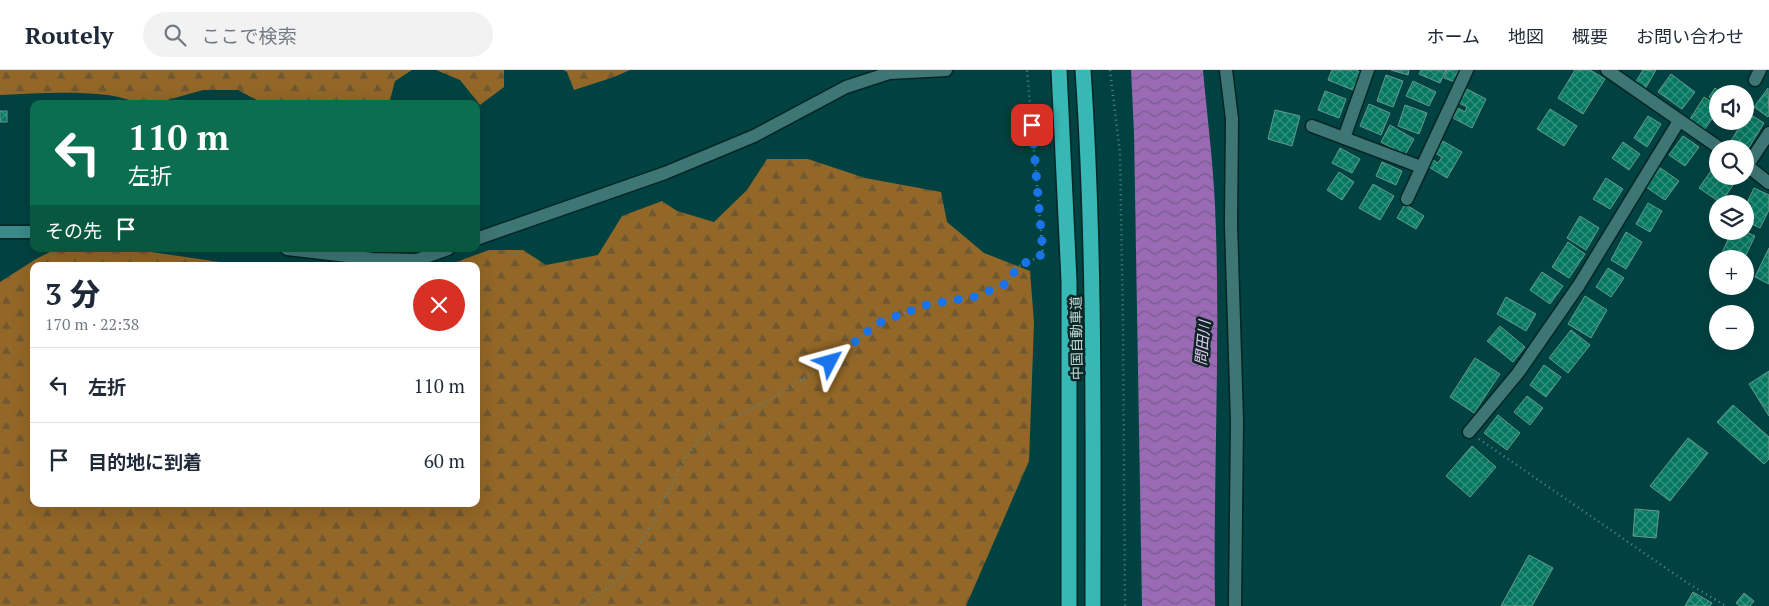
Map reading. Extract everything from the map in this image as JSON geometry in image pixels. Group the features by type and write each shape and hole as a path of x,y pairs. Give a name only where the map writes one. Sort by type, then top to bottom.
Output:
{"highway":[{"name":"中国自動車道","path":"1059,70 1069,281 1069,606"},
{"name":"中国自動車道","path":"1083,70 1088,140 1092,282 1093,606"}],"street":[{"path":"480,238 683,166 754,136 846,87 889,73 946,70"},
{"path":"1226,70 1232,119 1232,224 1237,421 1235,606"},
{"path":"1344,138 1368,70"},
{"path":"1408,199 1467,70"},
{"path":"1607,70 1709,141"},
{"path":"1469,432 1518,373 1579,285 1679,121"},
{"path":"1312,126 1421,167"},
{"path":"1754,154 1769,133"},
{"path":"1754,171 1769,183"},
{"path":"0,232 30,232"},
{"path":"313,252 373,259 417,260 440,252"}],"path":[{"path":"581,606 620,578 660,508 684,459 702,438 726,421 768,401 830,362 878,323 929,304 974,297 1008,283 1017,267 1043,254 1027,70"},
{"path":"1110,70 1120,153 1125,606"},
{"path":"1469,432 1686,582 1726,606"}],"green space":[{"path":"0,70 412,70 395,81 390,100 257,100 238,90 203,90 167,100 129,100 114,96 81,93 0,95"},
{"path":"436,70 504,70 504,87 480,105 480,100 476,100 460,80"},
{"path":"563,70 630,70 574,90 567,72"},
{"path":"767,159 808,159 865,178 941,192 947,222 984,253 1030,271 1034,323 1029,461 966,606 0,606 0,282 30,263 30,507 480,507 480,262 456,262 489,250 523,250 546,265 598,255 622,216 662,201 677,211 714,222 747,190"},
{"path":"50,252 151,252 220,262 31,262"}],"water":[{"name":"問田川","path":"1131,70 1203,70 1213,172 1217,256 1215,606 1142,606 1134,133"}],"building":[{"path":"1332,70 1356,70 1360,72 1353,90 1328,80"},
{"path":"1391,70 1409,70 1408,75"},
{"path":"1421,70 1446,70 1440,83 1419,74"},
{"path":"1447,70 1459,70 1455,82 1444,78"},
{"path":"1575,70 1590,70 1605,79 1583,114 1558,98"},
{"path":"1643,70 1656,70 1645,89 1635,83"},
{"path":"1671,74 1695,92 1682,109 1658,92"},
{"path":"1386,75 1403,81 1393,107 1377,101"},
{"path":"1413,81 1436,92 1429,106 1406,96"},
{"path":"1768,88 1768,117 1754,107"},
{"path":"1467,89 1486,99 1472,128 1453,118 1458,108 1465,112 1467,107 1459,103"},
{"path":"1325,91 1346,99 1339,118 1318,110"},
{"path":"1704,97 1709,100 1709,123 1705,129 1690,119"},
{"path":"1369,104 1390,113 1381,135 1360,126"},
{"path":"1405,105 1427,113 1419,134 1398,126"},
{"path":"1550,109 1577,126 1564,146 1537,129"},
{"path":"1275,110 1300,116 1292,146 1268,139"},
{"path":"0,111 7,111 7,122 0,122"},
{"path":"1648,116 1661,124 1647,147 1634,138"},
{"path":"1754,117 1764,123 1754,140 1731,140 1738,130 1754,130"},
{"path":"1390,125 1414,139 1405,155 1381,142"},
{"path":"1683,136 1699,147 1685,166 1669,155"},
{"path":"1443,141 1462,152 1447,178 1429,167 1433,160 1438,163 1442,157 1435,153"},
{"path":"1623,142 1640,154 1629,170 1612,158"},
{"path":"1340,148 1360,159 1352,173 1332,163"},
{"path":"1382,162 1402,171 1396,185 1376,176"},
{"path":"1659,167 1679,181 1665,200 1646,187"},
{"path":"1339,172 1354,182 1342,200 1327,190"},
{"path":"1709,174 1709,185 1733,185 1726,195 1709,195 1699,188"},
{"path":"1606,178 1623,189 1610,209 1593,199"},
{"path":"1373,184 1394,196 1380,220 1359,208"},
{"path":"1754,188 1769,195 1769,210 1760,228 1754,225 1754,195 1751,195"},
{"path":"1648,203 1662,211 1650,232 1636,224"},
{"path":"1405,204 1424,216 1416,229 1397,218"},
{"path":"1580,216 1599,228 1586,250 1567,238"},
{"path":"1626,232 1642,242 1626,269 1611,260"},
{"path":"1728,240 1753,240 1748,250 1723,250"},
{"path":"1568,242 1585,254 1569,278 1552,267"},
{"path":"1769,248 1769,284 1755,277"},
{"path":"1608,268 1624,278 1611,297 1596,287"},
{"path":"1542,272 1563,286 1550,304 1530,290"},
{"path":"1585,296 1607,310 1591,338 1568,324"},
{"path":"1506,297 1536,314 1526,331 1497,314"},
{"path":"1500,326 1525,347 1513,362 1487,341"},
{"path":"1571,330 1590,345 1568,373 1549,358"},
{"path":"1475,358 1500,374 1474,413 1450,397"},
{"path":"1544,365 1561,377 1546,397 1530,385"},
{"path":"1769,371 1769,416 1749,384"},
{"path":"1527,396 1543,408 1530,425 1514,412"},
{"path":"1733,405 1769,437 1769,459 1764,464 1717,422"},
{"path":"1498,415 1520,433 1507,450 1484,433"},
{"path":"1688,438 1708,453 1670,501 1650,486"},
{"path":"1472,446 1496,467 1470,497 1446,476"},
{"path":"1635,509 1659,511 1656,538 1633,536"},
{"path":"1529,555 1553,568 1532,606 1501,606"},
{"path":"1693,592 1712,603 1710,606 1685,606"},
{"path":"1744,593 1754,601 1750,606 1740,606 1736,603"}],"route":[{"path":"830,362 878,323 929,304 974,297 1008,283 1017,267 1043,254 1032,125"}]}
